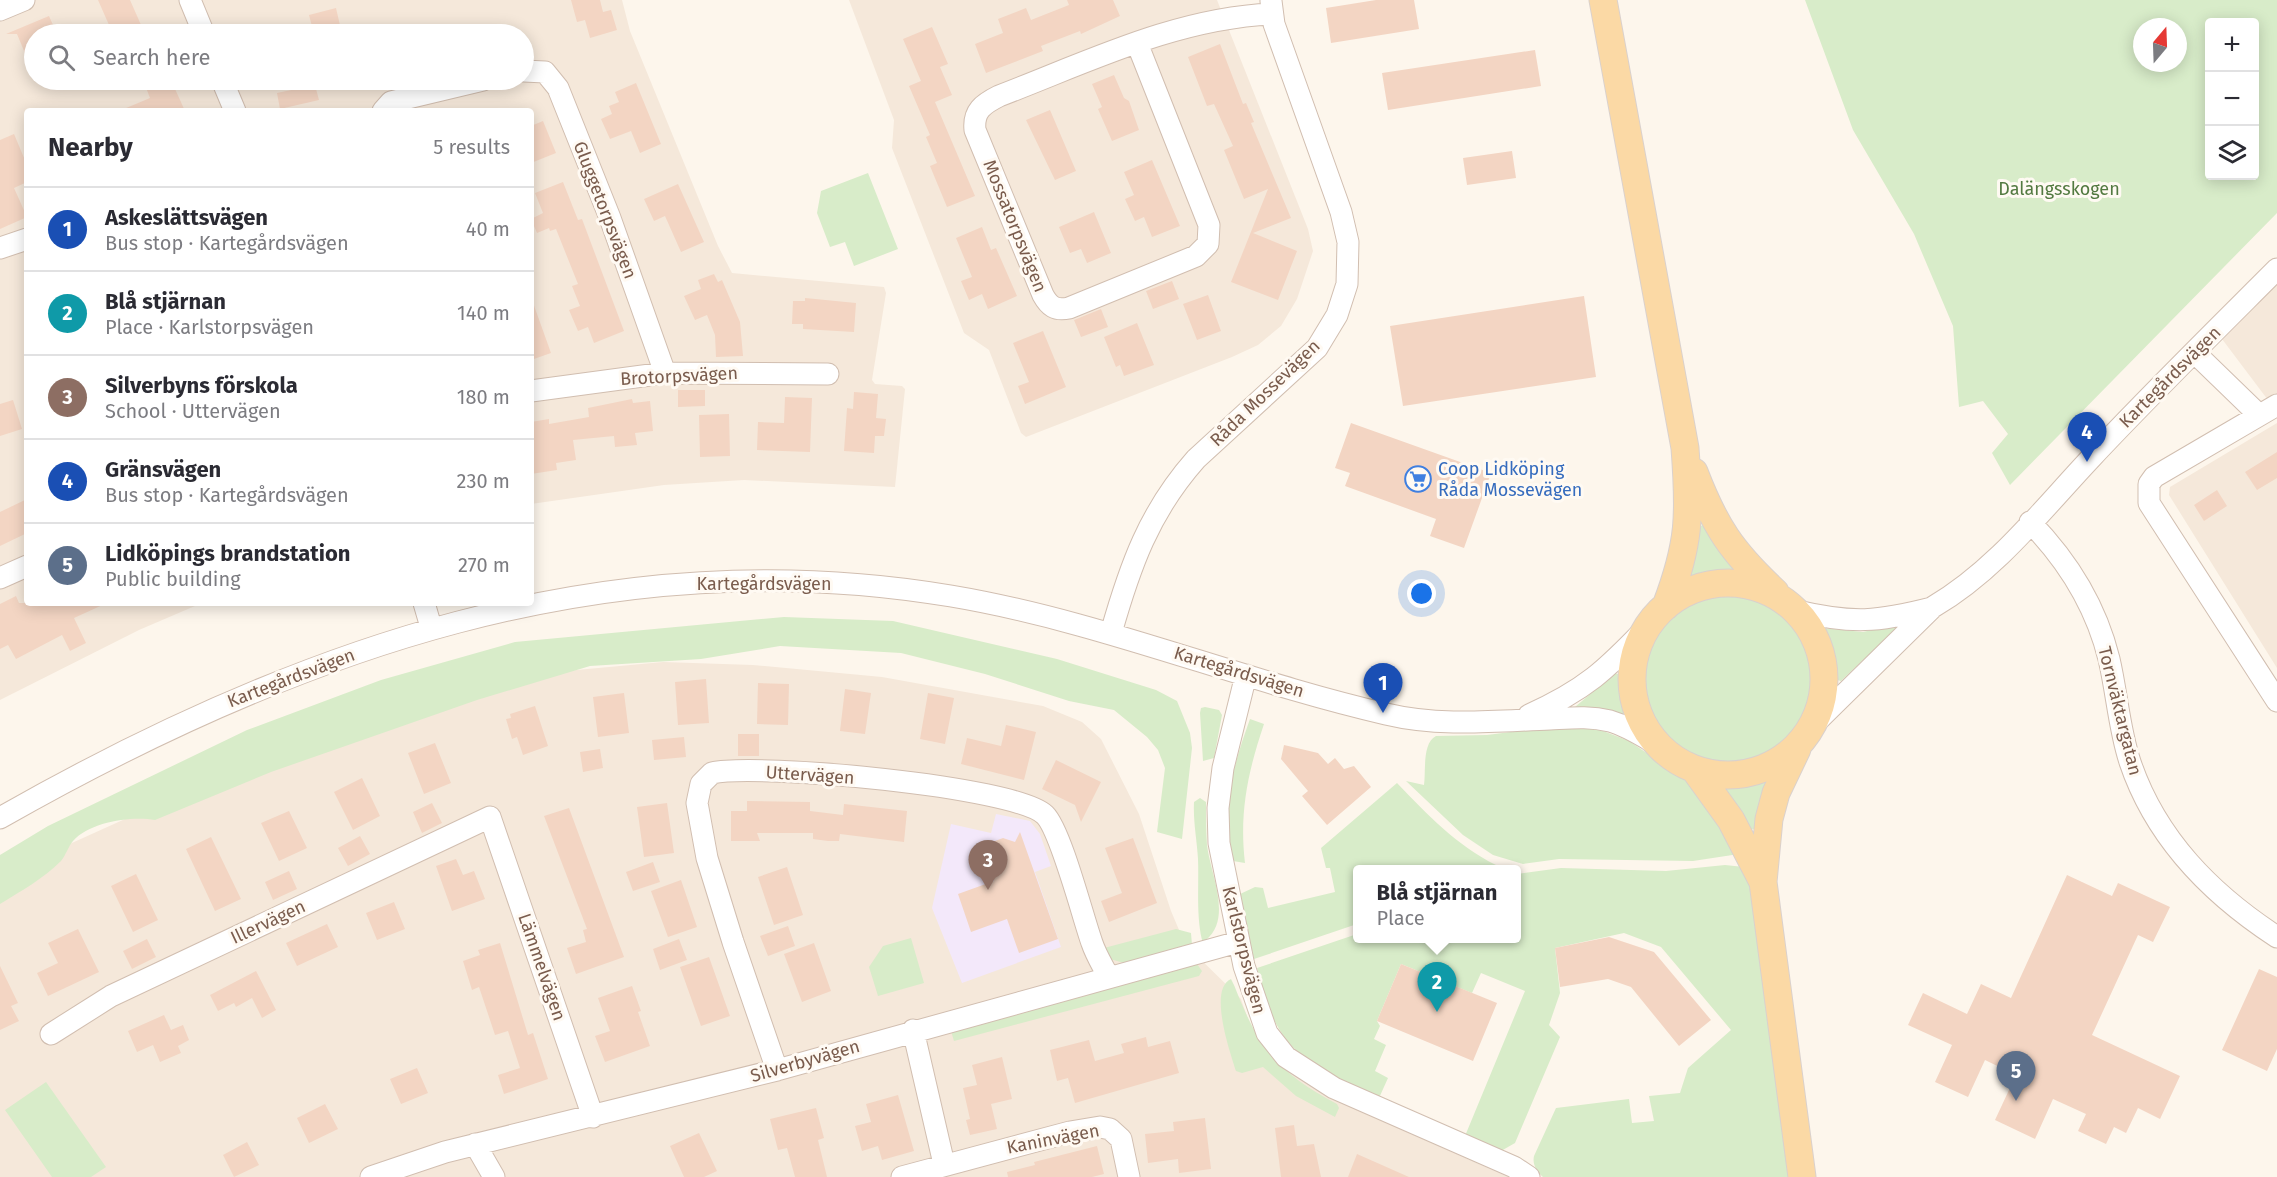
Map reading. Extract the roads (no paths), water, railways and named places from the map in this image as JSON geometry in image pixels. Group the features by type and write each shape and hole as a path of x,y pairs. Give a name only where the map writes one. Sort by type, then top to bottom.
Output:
{"main road":[{"path":"1603,0 1685,448 1689,491 1687,537 1679,572 1666,606"},
{"path":"1685,448 1712,518 1723,536 1792,607 1817,643 1822,659 1823,694 1806,735 1776,793 1771,811 1763,882 1802,1177"},
{"path":"1792,607 1760,589 1731,584 1703,587 1666,606 1648,626 1635,652 1632,685 1639,717 1656,744 1674,759 1695,770 1727,776 1759,771 1781,759 1806,735"},
{"path":"1695,770 1731,820 1763,882"}],"street":[{"path":"0,10 24,0"},
{"path":"190,0 200,24"},
{"name":"Mossatorpsvägen","path":"1137,43 1203,208 1209,225 1208,244 1196,256 1068,308 1056,309 1050,306 1042,295 975,130 974,120 985,103 1137,43 1192,24 1246,15 1272,7"},
{"name":"Råda Mossevägen","path":"1111,633 1137,549 1152,520 1179,478 1217,439 1310,355 1328,332 1343,299 1349,262 1341,212 1272,7"},
{"name":"Gluggetorpsvägen","path":"534,72 544,72 558,88 610,218 665,373"},
{"path":"226,90 234,108"},
{"path":"386,108 391,102 441,90"},
{"path":"0,248 24,240"},
{"name":"Kartegårdsvägen","path":"1792,607 1827,618 1863,621 1889,619 1933,607 1949,598 1993,562 2194,352 2277,269"},
{"path":"2194,352 2268,410 2154,477 2149,484 2149,503 2277,701"},
{"name":"Brotorpsvägen","path":"534,391 665,373 828,374"},
{"name":"Tornväktargatan","path":"2030,522 2056,550 2093,610 2109,660 2118,716 2130,762 2160,827 2183,858 2220,896 2277,937"},
{"path":"0,579 24,567"},
{"name":"Kartegårdsvägen","path":"534,604 583,596 737,580 819,582 931,593 1021,610 1111,633 1246,675 1406,718 1462,723 1577,717 1599,719 1634,730 1656,744"},
{"path":"425,606 431,627"},
{"name":"Kartegårdsvägen","path":"0,818 124,750 204,712 349,655 431,627 523,606"},
{"name":"Kartegårdsvägen","path":"1806,735 1933,607"},
{"name":"Kartegårdsvägen","path":"1520,719 1581,689 1603,672 1648,626"},
{"name":"Karlstorpsvägen","path":"1246,675 1223,768 1218,808 1219,843 1235,916 1238,942 1260,1020 1267,1033 1286,1057 1334,1089 1514,1167 1529,1177"},
{"name":"Uttervägen","path":"777,1070 718,897 705,847 697,803 698,792 705,778 712,773 722,771 777,772 854,778 944,788 1026,805 1045,815 1055,833 1093,946 1108,976"},
{"name":"Illervägen","path":"51,1034 111,996 490,817"},
{"name":"Lämmelvägen","path":"490,817 593,1117"},
{"name":"Silverbyvägen","path":"371,1177 411,1162 475,1144 593,1117 777,1070 1108,976 1238,942"},
{"path":"914,1030 944,1164"},
{"name":"Kaninvägen","path":"902,1177 944,1164 1100,1127 1116,1133 1121,1139 1128,1177"},
{"path":"475,1144 494,1177"}],"place":[{"name":"Gränsvägen","path":"2087,462"},
{"name":"Coop Lidköping Råda Mossevägen","path":"1418,479"},
{"name":"Askeslättsvägen","path":"1383,713"},
{"name":"Silverbyns förskola","path":"988,890"},
{"name":"Blå stjärnan","path":"1437,1012"},
{"name":"Lidköpings brandstation","path":"2016,1101"}],"park label":[{"name":"Dalängsskogen","path":"2059,189"}]}
